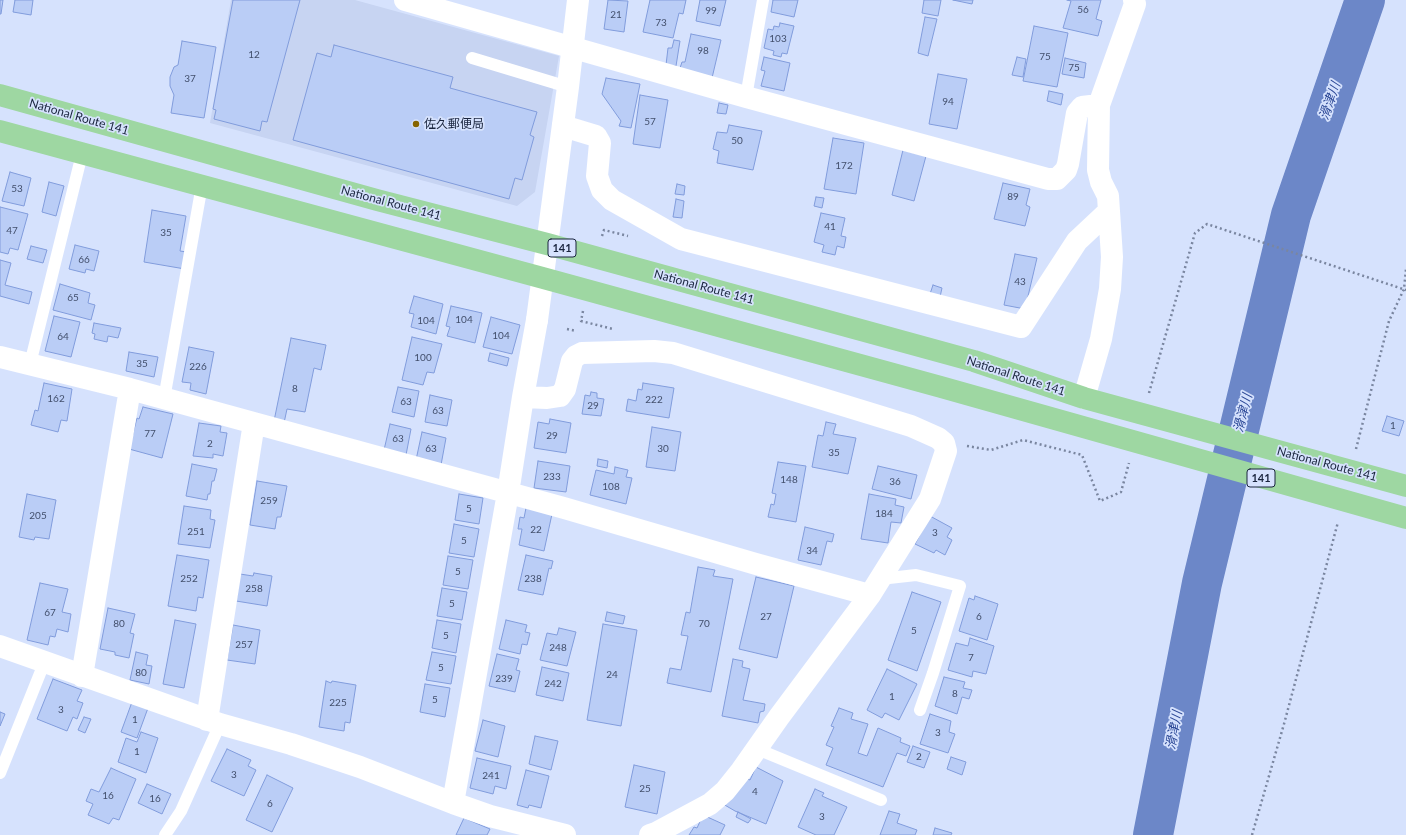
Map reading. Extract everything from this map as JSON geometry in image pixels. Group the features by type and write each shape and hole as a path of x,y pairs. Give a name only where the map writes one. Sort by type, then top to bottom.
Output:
{"highway":[{"name":"National Route 141","path":"0,95 377,200 547,244 974,361 1084,398 1122,407 1406,486"},
{"name":"141","path":"0,131 941,387 1406,518"}],"street":[{"path":"405,0 746,97 1048,179 1057,179 1066,170 1077,112 1082,107 1088,105 1099,105"},
{"path":"453,803 508,493 522,397 537,320 578,0"},
{"path":"1084,398 1102,339 1110,289 1112,257 1108,196 1100,182 1098,170 1099,105 1135,4 1134,0"},
{"path":"563,126 596,136 600,143 597,176 602,190 612,200 681,239 1021,327 1077,241 1109,211"},
{"path":"522,397 547,398 560,396 565,389 572,361 576,356 582,353 654,351 673,353 897,422 925,432 938,438 944,443 946,450 930,499 875,587 757,749 725,791 710,804 650,835"},
{"path":"0,357 130,389 508,493 756,564 875,587"},
{"path":"82,676 130,389"},
{"path":"213,722 254,423"},
{"path":"0,646 213,722 291,744 360,767 490,816 565,835"}],"lane":[{"path":"746,97 763,0"},
{"path":"472,58 568,86"},
{"path":"30,364 82,154"},
{"path":"164,399 202,185"},
{"path":"875,587 916,575 960,586 920,710"},
{"path":"0,773 45,661"},
{"path":"165,835 181,811 213,722"},
{"path":"757,749 881,800"}],"path":[{"path":"1147,400 1195,233 1207,224 1405,289"},
{"path":"944,443 991,450 1023,440 1082,455 1100,500 1121,492 1130,461"},
{"path":"1252,835 1284,724"}],"shaded area":[{"path":"231,0 355,0 559,56 535,192 517,206 210,123"}],"building":[{"path":"0,0 3,0 1,14 0,14"},
{"path":"15,0 33,0 31,15 13,12"},
{"path":"233,0 300,0 267,122 262,121 260,131 214,119 216,110 213,109"},
{"path":"608,0 628,1 624,32 604,29"},
{"path":"650,0 686,0 683,14 679,13 673,38 643,32"},
{"path":"700,0 726,0 720,26 696,21"},
{"path":"773,0 798,0 794,17 771,12"},
{"path":"924,0 941,0 938,16 922,13"},
{"path":"953,0 973,0 972,4"},
{"path":"1067,0 1101,0 1096,19 1102,21 1098,36 1063,28 1071,1"},
{"path":"925,17 937,19 928,56 918,53"},
{"path":"780,23 794,26 787,54 782,53 781,57 773,55 774,51 764,48 768,29 773,30 774,26 779,27"},
{"path":"1034,26 1068,33 1057,87 1023,81"},
{"path":"691,34 721,40 712,78 680,68 682,62 685,62"},
{"path":"674,40 680,41 676,66 666,65 668,48 672,48"},
{"path":"182,41 216,47 204,118 171,113 174,95 170,86 170,77 174,67 178,65"},
{"name":"佐久郵便局","path":"334,45 453,77 450,88 537,112 530,135 534,137 522,180 515,178 509,199 293,140 317,53 331,57"},
{"path":"764,57 790,63 784,91 761,86 765,71 761,70"},
{"path":"1017,57 1026,59 1023,77 1012,75"},
{"path":"1065,58 1086,63 1084,78 1062,74"},
{"path":"938,74 967,79 957,129 929,124"},
{"path":"606,78 640,84 631,128 619,126 621,121 602,94"},
{"path":"1049,91 1063,94 1061,105 1047,101"},
{"path":"640,95 668,100 660,148 633,144"},
{"path":"719,103 728,105 726,114 717,113"},
{"path":"729,125 762,131 753,170 717,163 719,151 713,149 717,132 727,133"},
{"path":"833,138 864,143 856,194 824,189"},
{"path":"903,150 926,156 914,201 892,195"},
{"path":"10,172 31,178 24,206 2,201"},
{"path":"49,182 64,186 56,216 42,212"},
{"path":"1003,183 1030,189 1026,205 1030,207 1025,226 994,219"},
{"path":"677,184 685,186 684,195 675,194"},
{"path":"816,197 824,198 822,208 814,206"},
{"path":"676,199 684,201 682,218 673,217"},
{"path":"0,207 28,214 18,250 10,248 8,254 0,252"},
{"path":"152,210 186,216 180,251 187,252 185,269 144,262"},
{"path":"821,213 845,218 841,236 846,237 844,248 837,246 835,255 822,252 824,245 814,242"},
{"path":"75,245 99,251 94,271 86,269 85,273 69,269"},
{"path":"31,246 47,250 43,263 27,259"},
{"path":"1015,254 1037,258 1025,309 1004,305"},
{"path":"0,260 11,263 5,285 32,292 29,304 0,296"},
{"path":"60,284 90,293 88,303 95,305 91,320 53,310"},
{"path":"933,285 942,288 940,297 930,294"},
{"path":"414,296 443,304 436,334 411,327 414,314 409,313"},
{"path":"451,306 482,313 475,343 447,336 450,327 446,326"},
{"path":"54,316 80,322 71,357 45,351"},
{"path":"491,317 520,325 512,354 483,347"},
{"path":"94,323 121,328 118,338 108,336 107,342 94,339 95,334 92,333"},
{"path":"412,337 442,344 434,373 427,372 423,385 402,380"},
{"path":"291,338 326,345 321,370 314,368 305,412 287,409 284,423 274,421"},
{"path":"189,347 214,352 206,394 190,390 191,383 182,382"},
{"path":"129,352 158,357 154,377 126,371"},
{"path":"490,353 509,358 507,366 488,361"},
{"path":"44,383 72,389 67,421 61,420 58,432 31,425 35,410 38,411"},
{"path":"643,383 674,388 669,418 626,411 628,399 636,401 638,389 642,390"},
{"path":"398,387 419,391 414,417 392,412"},
{"path":"591,392 597,393 597,398 604,399 601,416 582,414 585,395 590,396"},
{"path":"430,395 452,400 447,426 425,422"},
{"path":"143,407 173,414 162,458 129,449 137,418 139,419"},
{"path":"1387,416 1404,421 1399,436 1382,431"},
{"path":"550,419 571,423 566,453 534,448 538,422 549,424"},
{"path":"826,422 836,424 833,434 856,438 848,474 812,467 818,435 823,436"},
{"path":"199,423 221,426 220,432 227,433 223,456 213,454 213,458 193,456"},
{"path":"390,424 411,429 406,455 384,450"},
{"path":"652,427 681,432 675,471 646,467"},
{"path":"422,432 446,438 441,465 416,460"},
{"path":"598,459 608,461 607,468 597,466"},
{"path":"538,461 570,466 566,492 534,488"},
{"path":"778,462 806,466 796,522 768,517 771,504 774,505 776,494 772,493"},
{"path":"192,464 217,469 207,500 186,496"},
{"path":"878,466 917,475 911,499 872,489"},
{"path":"615,467 628,470 626,477 632,478 626,504 590,495 596,470 614,474"},
{"path":"257,481 287,486 281,517 277,517 275,529 250,525"},
{"path":"27,494 56,500 49,539 35,537 34,540 19,537"},
{"path":"459,494 483,498 479,524 455,520"},
{"path":"869,494 896,499 895,505 904,507 901,523 891,522 888,543 861,539"},
{"path":"184,506 211,510 210,519 215,520 210,548 178,544"},
{"path":"526,508 552,514 544,551 519,545 522,529 518,529 520,517 524,518"},
{"path":"930,516 952,528 947,537 952,540 945,555 936,550 934,553 915,544"},
{"path":"454,524 479,529 474,557 449,553"},
{"path":"805,527 834,534 832,542 827,541 821,565 798,560"},
{"path":"177,555 209,560 203,598 198,597 196,611 168,606"},
{"path":"526,555 553,561 551,569 549,568 543,595 518,590"},
{"path":"448,556 473,560 468,589 443,585"},
{"path":"698,567 715,570 713,576 733,579 711,692 667,683 670,668 681,670 688,636 681,635 686,612 690,613"},
{"path":"254,573 272,576 267,606 236,601 240,574 253,576"},
{"path":"756,577 794,586 777,658 739,649"},
{"path":"40,583 68,589 62,612 71,614 68,632 57,629 55,637 50,636 48,645 27,640"},
{"path":"442,588 467,592 462,620 437,616"},
{"path":"912,592 941,602 917,671 888,660"},
{"path":"975,596 998,604 987,640 959,631 969,598 974,600"},
{"path":"108,608 135,614 130,633 134,634 129,658 115,655 115,652 100,649"},
{"path":"607,612 625,616 623,624 605,621"},
{"path":"175,620 196,624 184,688 163,684"},
{"path":"437,620 461,624 456,653 432,648"},
{"path":"506,620 527,625 525,632 530,633 527,645 522,644 520,654 499,649"},
{"path":"603,624 637,630 621,726 587,720"},
{"path":"233,625 260,630 255,664 227,660"},
{"path":"559,628 576,632 567,666 540,660 547,633 557,635"},
{"path":"970,638 994,646 986,674 973,671 972,677 948,670 956,643 968,646"},
{"path":"136,652 148,655 146,665 152,666 149,684 130,680"},
{"path":"432,652 456,656 451,684 426,680"},
{"path":"497,654 519,659 516,670 520,671 515,692 489,686"},
{"path":"733,659 743,661 742,667 750,669 743,700 765,704 764,711 760,712 758,723 722,716"},
{"path":"542,667 569,673 563,701 536,695"},
{"path":"887,669 917,684 899,720 885,713 882,718 867,710"},
{"path":"944,677 965,682 963,688 972,690 969,699 962,697 957,714 935,706"},
{"path":"53,679 82,690 77,701 83,703 77,719 73,717 67,731 37,719"},
{"path":"326,681 331,683 332,681 356,685 350,723 345,722 344,731 319,727"},
{"path":"425,684 450,688 445,717 420,712"},
{"path":"132,702 148,708 137,738 121,732"},
{"path":"839,708 853,713 851,719 868,724 858,753 867,756 878,728 901,738 900,742 910,746 906,756 897,753 883,787 826,765 833,748 826,745 834,727 831,726"},
{"path":"0,712 5,714 0,726"},
{"path":"930,714 951,721 949,732 955,734 948,753 920,744"},
{"path":"84,717 91,719 85,733 78,730"},
{"path":"483,720 505,726 498,757 475,751"},
{"path":"141,732 158,738 146,773 118,762 126,738 137,742"},
{"path":"535,736 558,741 551,770 529,764"},
{"path":"913,746 930,752 924,768 907,762"},
{"path":"227,749 251,760 248,766 256,770 244,796 211,781"},
{"path":"951,757 966,762 962,775 947,769"},
{"path":"477,758 511,766 506,789 495,786 493,794 470,788"},
{"path":"634,765 665,772 657,814 625,807"},
{"path":"756,767 783,781 766,824 735,811 723,804 744,777 750,780"},
{"path":"111,768 136,779 119,820 113,818 109,824 88,815 93,804 86,801 91,789 99,792"},
{"path":"526,770 549,776 541,808 529,805 528,808 517,805"},
{"path":"267,775 293,788 272,832 246,820"},
{"path":"147,784 171,794 162,814 138,803"},
{"path":"815,789 824,793 822,796 847,807 834,835 816,835 798,827"},
{"path":"889,811 900,814 897,823 917,830 915,835 880,835"},
{"path":"738,812 751,819 748,823 736,817"},
{"path":"703,815 725,825 720,835 689,835 694,827 697,828"},
{"path":"464,818 490,829 487,835 456,835"},
{"path":"935,828 952,833 951,835 933,835"}],"waterway":[{"name":"滑津川","path":"1153,835 1202,583 1291,215 1365,0"}],"place":[{"name":"佐久郵便局","path":"416,124"}]}
